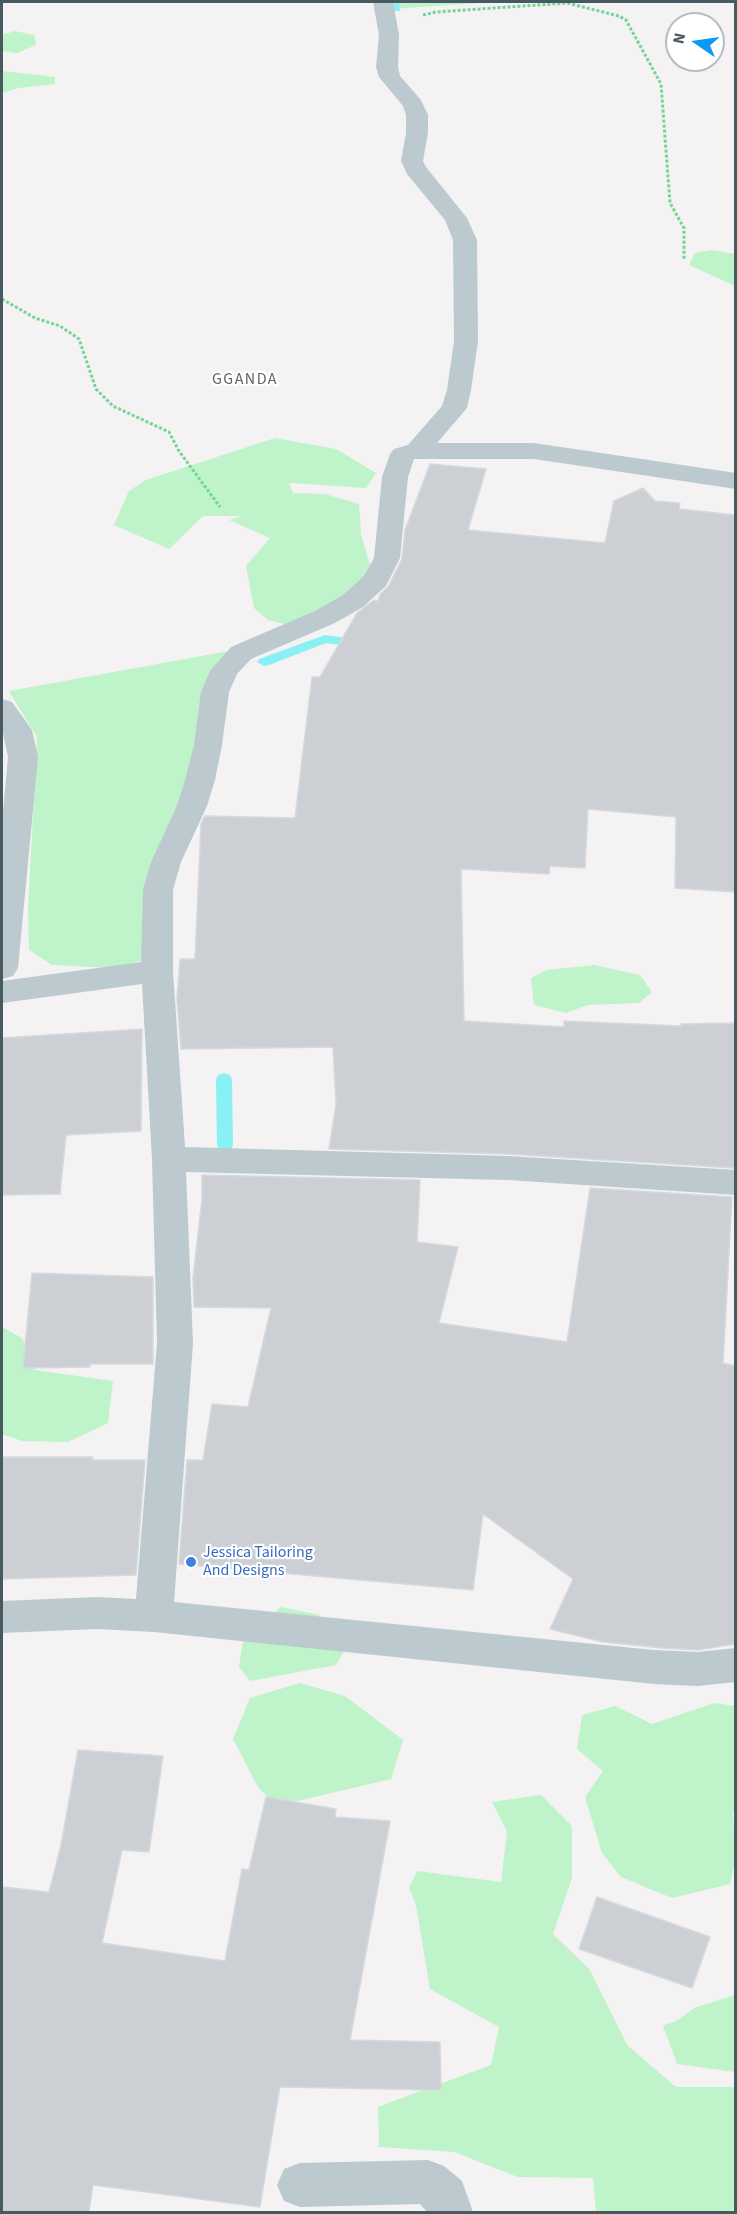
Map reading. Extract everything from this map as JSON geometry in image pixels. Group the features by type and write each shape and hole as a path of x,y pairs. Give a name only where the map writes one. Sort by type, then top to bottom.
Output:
{"street":[{"path":"383,2 388,25 387,67 390,77 417,115 417,133 412,161 415,169 456,218 465,240 467,285 463,373 454,408 417,450"},
{"path":"154,1616 174,1343 169,1159 157,971 159,890 161,876 194,798 208,745 215,692 224,672 241,653 334,612 353,601 376,580 387,558 387,538 398,463 403,454 417,450 534,451 735,481"},
{"path":"2,708 18,730 23,757 2,968"},
{"path":"2,992 157,971"},
{"path":"169,1159 508,1168 735,1183"},
{"path":"2,1617 97,1613 154,1616 654,1667 698,1669 735,1665"},
{"path":"300,2185 428,2182 446,2197 450,2212"}],"path":[{"path":"388,25 436,12 567,3 620,16 626,20 661,84 670,203 684,228 684,259"},
{"path":"2,299 35,318 60,326 80,339 96,389 113,406 169,432 179,451 219,507"}],"green space":[{"path":"390,2 493,2 393,9"},
{"path":"15,31 34,35 36,45 17,53 2,51 2,35"},
{"path":"2,71 55,77 55,84 18,88 2,93"},
{"path":"710,250 735,254 735,286 689,265 695,253"},
{"path":"275,438 336,449 376,473 366,488 289,483 293,493 325,494 359,504 361,534 370,565 359,591 288,625 268,620 254,608 246,566 270,538 229,520 241,516 203,516 169,549 114,525 129,491 146,480"},
{"path":"251,647 238,657 174,870 159,956 113,968 52,965 29,950 28,909 37,737 9,691"},
{"path":"594,965 640,975 652,992 639,1003 588,1005 566,1013 534,1005 531,978 547,970"},
{"path":"2,1327 22,1338 35,1370 113,1381 108,1423 68,1442 22,1441 2,1434"},
{"path":"281,1607 319,1615 348,1644 336,1665 250,1681 239,1667 243,1641"},
{"path":"300,1683 345,1696 403,1740 391,1779 276,1806 258,1787 233,1739 250,1698"},
{"path":"714,1703 735,1706 736,1809 733,1812 735,1861 730,1884 672,1898 621,1877 602,1853 585,1797 603,1771 577,1749 582,1715 615,1706 652,1724"},
{"path":"541,1795 572,1826 572,1878 553,1934 590,1970 627,2045 676,2087 735,2087 735,2212 596,2212 593,2178 518,2177 454,2152 379,2147 378,2107 491,2065 499,2027 430,1989 416,1905 409,1888 417,1871 501,1882 507,1832 492,1802"},
{"path":"735,1995 735,2072 677,2064 663,2026 678,2020 694,2008"}],"building":[{"path":"430,464 486,469 468,530 605,543 614,501 643,488 655,501 680,503 679,509 735,515 735,892 675,888 676,817 588,809 585,868 550,866 549,874 461,869 464,1021 564,1027 564,1021 681,1026 681,1024 735,1023 735,1168 508,1154 329,1149 336,1104 333,1047 181,1049 177,999 180,959 195,959 201,824 205,816 295,818 312,677 320,677 357,613 374,600 378,601 380,594 388,587 402,559 405,530"},
{"path":"142,1029 141,1131 66,1135 60,1194 2,1195 2,1038"},
{"path":"202,1175 420,1180 417,1242 458,1247 439,1323 567,1342 590,1188 732,1197 723,1363 735,1366 735,1644 698,1650 662,1648 603,1642 550,1629 573,1579 483,1514 473,1590 179,1564 187,1460 203,1460 212,1404 248,1407 271,1308 194,1307 193,1278 202,1199"},
{"path":"32,1273 153,1277 153,1364 90,1364 90,1367 23,1368"},
{"path":"2,1457 93,1457 92,1460 145,1460 136,1575 2,1579"},
{"path":"78,1750 163,1756 149,1852 122,1850 102,1943 225,1961 242,1869 249,1870 266,1797 336,1809 335,1817 390,1821 350,2040 440,2042 441,2090 280,2087 260,2207 93,2185 89,2212 2,2212 2,1887 49,1892 61,1845"},
{"path":"597,1897 710,1937 692,1988 579,1949"}],"waterway":[{"path":"394,2 396,9"},
{"path":"264,662 325,639 361,644"},
{"path":"224,1079 225,1145"}],"place":[{"name":"Jessica Tailoring And Designs","path":"191,1562"}],"district":[{"name":"GGANDA","path":"245,380"}]}
